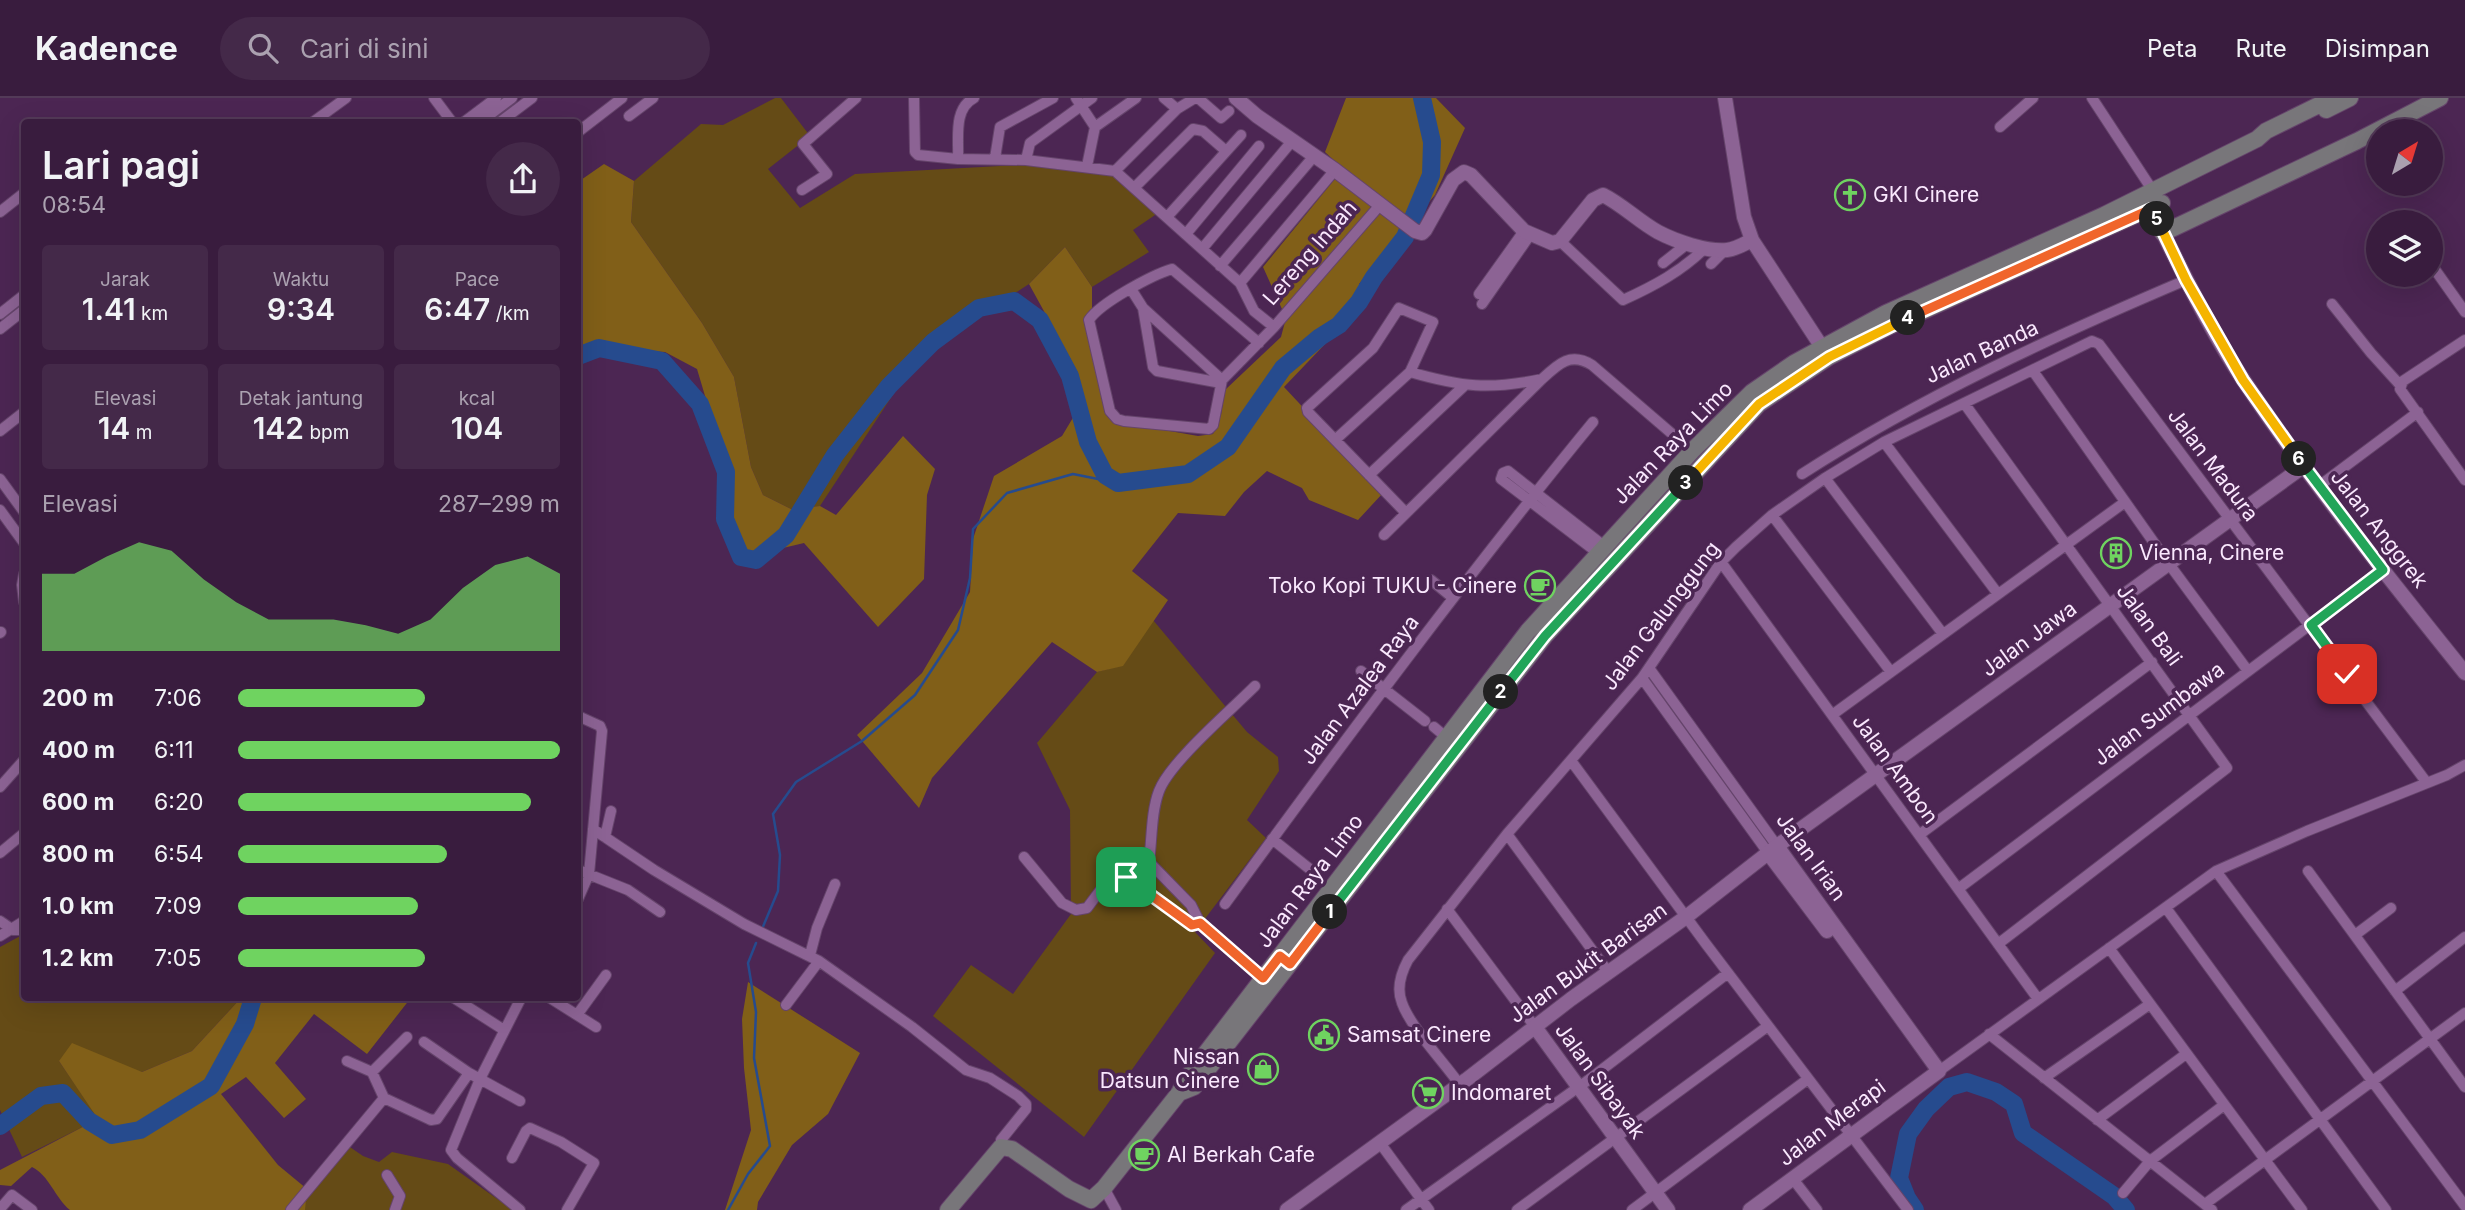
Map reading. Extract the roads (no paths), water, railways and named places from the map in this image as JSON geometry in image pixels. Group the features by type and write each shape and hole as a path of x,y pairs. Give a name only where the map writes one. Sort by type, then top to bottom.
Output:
{"main road":[{"path":"2257,139 2266,131 2333,98"},
{"path":"2257,139 2270,139 2350,98"},
{"path":"2168,231 2357,141 2440,98"},
{"name":"Jalan Raya Limo","path":"1438,760 1435,728 1528,632 1692,451 1752,391 1826,352 1890,327 2153,198 2257,139"},
{"name":"Jalan Anggrek","path":"2153,198 2168,231"},
{"name":"Jalan Raya Limo","path":"1179,1093 1194,1087 1285,960 1438,760 1545,636 1759,404 1826,352"},
{"name":"Jalan Raya Limo","path":"1179,1093 1186,1079 1263,978 1285,960"},
{"path":"948,1210 1001,1147 1012,1149 1069,1189 1094,1199 1179,1093"}],"street":[{"path":"317,119 346,98"},
{"path":"434,98 450,119"},
{"path":"468,119 496,98"},
{"path":"484,119 512,98"},
{"path":"504,119 532,98"},
{"path":"581,130 622,98"},
{"path":"629,117 653,98"},
{"path":"802,190 827,174 803,144 856,98"},
{"name":"Lereng Indah","path":"914,98 915,152 918,155 958,159 1026,160 1115,171 1240,283 1254,311 1273,327 1386,209 1422,233 1453,180 1460,173 1472,176 1527,233"},
{"path":"958,159 961,112 966,102 974,98"},
{"path":"995,158 1000,127 1053,98"},
{"path":"1026,160 1030,142 1078,102 1092,98"},
{"path":"1087,166 1095,127 1136,98"},
{"path":"1164,98 1177,109"},
{"path":"1115,171 1177,109 1197,98 1221,118 1228,111"},
{"path":"1236,98 1386,209"},
{"path":"2000,127 2034,98"},
{"path":"2092,98 2153,198"},
{"path":"1724,99 1744,216 1752,240 1826,352"},
{"path":"1078,102 1095,127"},
{"path":"1135,187 1193,128 1203,131 1226,151"},
{"path":"1167,217 1241,135"},
{"path":"1202,249 1293,140"},
{"path":"1186,234 1259,146"},
{"path":"1220,266 1315,155"},
{"path":"1240,283 1335,170"},
{"path":"0,212 21,195"},
{"path":"1480,299 1527,233 1552,243 1560,241 1593,200 1603,195 1616,201 1658,232 1687,244 1725,250 1740,247 1752,240"},
{"name":"Jalan Anggrek","path":"2168,231 2186,280 2243,380 2319,486 2465,673"},
{"path":"1560,241 1623,299 1667,278 1692,261 1706,247"},
{"path":"1663,263 1687,244"},
{"path":"1711,264 1725,250"},
{"path":"1259,343 1175,270 1167,271 1131,289 1097,311 1089,320 1110,411 1114,416 1124,421 1209,429 1213,425 1221,382 1259,343 1273,327"},
{"name":"Jalan Banda","path":"1802,474 1933,396 2186,280"},
{"path":"2443,281 2465,312"},
{"path":"1131,289 1143,308 1221,382"},
{"path":"0,314 21,297"},
{"path":"2332,304 2461,462 2465,480"},
{"path":"1143,308 1153,367 1157,372 1221,382"},
{"path":"1335,440 1410,372 1433,322 1399,308 1373,348 1308,406 1308,412 1335,440 1406,513"},
{"path":"0,329 21,312"},
{"path":"2400,385 2465,340"},
{"name":"Jalan Galunggung","path":"1460,1085 1402,1003 1399,985 1404,968 1507,834 1572,762 1650,668 1721,562 1772,515 1884,442 2092,341"},
{"name":"Jalan Madura","path":"2092,341 2099,344 2427,783"},
{"path":"1384,535 1542,379 1566,359 1577,358 1588,362 1692,451"},
{"path":"2033,371 2248,671"},
{"path":"1410,372 1464,386 1508,385 1542,379"},
{"path":"1369,475 1464,386"},
{"name":"Jalan Bali","path":"1964,403 2227,768 1997,943"},
{"path":"2319,486 2418,412"},
{"path":"0,431 21,414"},
{"name":"Jalan Azalea Raya","path":"1224,904 1383,689 1593,422"},
{"path":"1884,442 1998,594"},
{"name":"Jalan Jawa","path":"1773,850 2304,466"},
{"path":"1825,478 1943,634"},
{"path":"0,480 21,504"},
{"path":"1532,497 1601,550"},
{"path":"1832,715 2125,502"},
{"path":"0,510 21,539"},
{"path":"1772,515 1891,672"},
{"name":"Jalan Ambon","path":"1721,562 2038,999"},
{"name":"Jalan Sumbawa","path":"1958,889 2383,570"},
{"path":"1431,580 1453,598"},
{"path":"1919,835 2152,662"},
{"name":"Jalan Irian","path":"1650,668 1773,850"},
{"path":"1361,671 1435,728"},
{"name":"Jalan Irian","path":"1642,678 1773,850 1936,1073"},
{"path":"1255,686 1164,779 1158,794 1149,862 1191,905 1200,923 1263,978"},
{"path":"581,717 600,726 602,731 589,874 581,892"},
{"path":"1572,762 1908,1210"},
{"path":"0,788 21,764"},
{"path":"1936,1073 2216,871 2465,765"},
{"path":"605,837 611,811"},
{"path":"593,830 744,925 814,958 912,1027 966,1070 990,1077 1018,1096 1026,1104 1026,1109 1001,1140 1001,1147"},
{"path":"1507,834 1608,974"},
{"path":"0,853 21,836"},
{"path":"1272,839 1316,874"},
{"name":"Jalan Bukit Barisan","path":"1287,1210 1460,1085 1773,850"},
{"path":"1024,857 1062,903 1076,910 1087,908 1111,876 1117,876 1126,877 1192,925 1200,923"},
{"path":"581,871 628,890 660,912"},
{"path":"2216,871 2465,1206"},
{"path":"2308,871 2465,1087"},
{"path":"786,1005 814,958 817,928 835,884"},
{"path":"2166,908 2386,1210"},
{"path":"2355,936 2391,908"},
{"name":"Jalan Sibayak","path":"1447,909 1668,1210"},
{"path":"0,921 19,930"},
{"path":"0,936 19,930"},
{"path":"2395,991 2465,937"},
{"path":"2109,948 2302,1210"},
{"path":"1406,1210 1728,973"},
{"path":"577,1015 606,975"},
{"path":"459,1001 504,1030"},
{"path":"519,1001 480,1079 451,1150 520,1210"},
{"path":"555,1001 596,1027"},
{"path":"2045,1078 2150,1004"},
{"path":"1989,1034 2208,1207 2265,1160 2465,1013"},
{"path":"1517,1210 1768,1026"},
{"path":"372,1072 408,1037"},
{"path":"424,1042 469,1073 520,1101"},
{"path":"2097,1120 2186,1054"},
{"path":"347,1060 372,1072 384,1098 434,1120 469,1073"},
{"name":"Jalan Merapi","path":"1750,1210 1936,1073"},
{"path":"1632,1210 1808,1079"},
{"path":"291,1210 384,1098"},
{"path":"2123,1193 2150,1161 2224,1105"},
{"path":"512,1158 530,1128 561,1142 594,1163 567,1210"},
{"path":"1380,1143 1429,1210"},
{"path":"387,1175 400,1196 395,1210"},
{"path":"1793,1179 1817,1210"},
{"path":"0,1209 12,1195 32,1210"},
{"path":"1094,1199 1116,1210"}],"waterway":[{"path":"581,355 599,348 662,361 700,404 726,472 725,519 741,557 756,560 786,535 835,455 889,386 933,342 979,308 1014,301 1040,320 1070,376 1088,442 1105,475 1118,483 1188,474 1228,447 1283,368 1339,325 1359,302 1374,277 1405,237 1431,175 1432,142 1422,98"},
{"path":"762,929 778,891 780,855 773,814 796,782 862,741 915,695 958,630 970,578 973,529 1007,493 1073,474 1118,483"},
{"path":"728,1210 748,1174 770,1146 754,1058 756,1012 748,963 756,943"},
{"path":"0,1126 41,1096 63,1093 89,1121 112,1135 140,1130 211,1086 245,1024 252,1001"},
{"path":"1915,1210 1899,1178 1908,1134 1926,1109 1949,1087 1967,1082 1996,1092 2014,1104 2023,1133 2114,1196 2126,1210"}],"place":[{"name":"GKI Cinere","path":"1850,195"},
{"name":"Vienna, Cinere","path":"2116,553"},
{"name":"Toko Kopi TUKU - Cinere","path":"1540,586"},
{"name":"Samsat Cinere","path":"1324,1035"},
{"name":"Nissan Datsun Cinere","path":"1263,1069"},
{"name":"Indomaret","path":"1428,1093"},
{"name":"Al Berkah Cafe","path":"1144,1155"}]}
